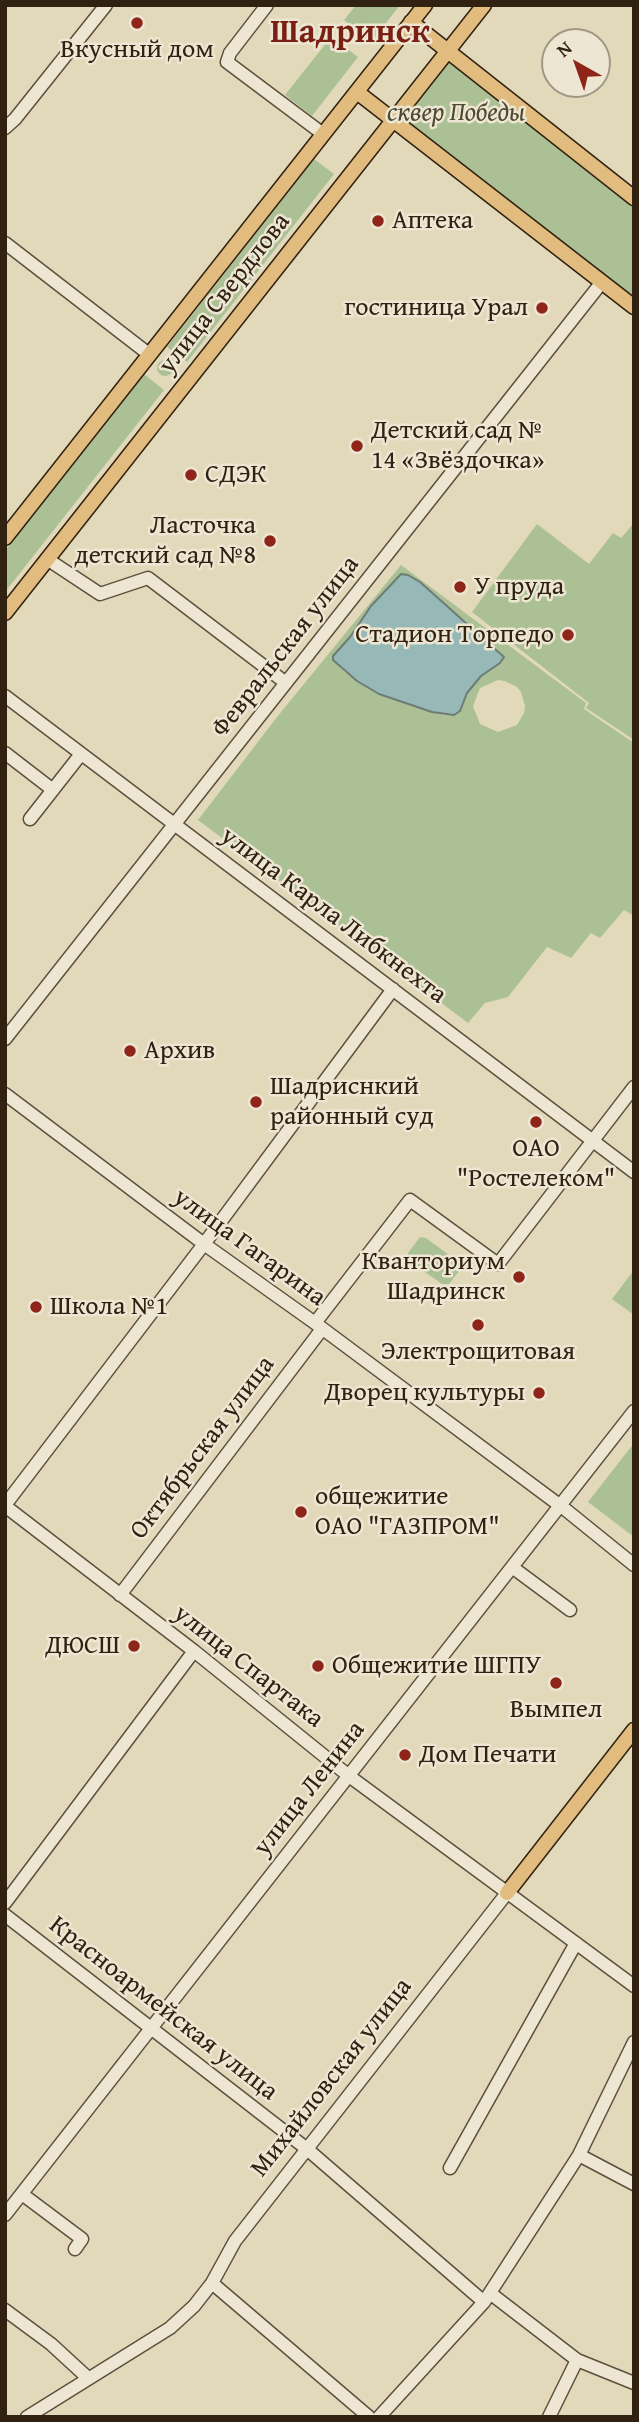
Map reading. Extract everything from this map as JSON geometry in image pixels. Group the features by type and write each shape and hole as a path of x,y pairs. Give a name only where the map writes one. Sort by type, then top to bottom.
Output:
{"main road":[{"name":"улица Свердлова","path":"5,538 425,5"},
{"name":"улица Свердлова","path":"5,613 484,5"},
{"path":"411,22 634,198"},
{"path":"357,92 634,307"},
{"name":"Михайловская улица","path":"507,1893 634,1730"}],"street":[{"path":"5,128 106,5"},
{"path":"267,5 230,53 227,62 323,134"},
{"path":"5,243 150,355"},
{"name":"Февральская улица","path":"5,1039 602,282"},
{"path":"47,559 100,594 148,578 286,683"},
{"name":"улица Карла Либкнехта","path":"5,696 634,1172"},
{"path":"5,753 52,790"},
{"path":"30,819 80,754"},
{"path":"5,1506 393,989"},
{"name":"Октябрьская улица","path":"120,1595 410,1200 498,1264 634,1087"},
{"name":"улица Гагарина","path":"5,1094 560,1506 634,1565"},
{"name":"улица Ленина","path":"5,2215 634,1411"},
{"name":"улица Спартака","path":"5,1506 194,1651 349,1776 634,1986"},
{"path":"512,1567 570,1610"},
{"path":"5,1903 194,1651"},
{"name":"Михайловская улица","path":"29,2414 170,2328 194,2306 212,2283 235,2241 507,1893"},
{"name":"Красноармейская улица","path":"5,1915 307,2149 487,2297 577,2360 634,2383"},
{"path":"450,2168 576,1944"},
{"path":"379,2417 487,2297 579,2155 634,2042"},
{"path":"579,2155 634,2184"},
{"path":"22,2194 82,2239 75,2249"},
{"path":"212,2283 369,2417"},
{"path":"5,2310 51,2344 88,2378"},
{"path":"549,2417 577,2360"}],"green space":[{"path":"356,5 400,5 371,42 344,20"},
{"path":"331,37 358,57 312,116 285,95"},
{"name":"сквер Победы","path":"447,51 634,198 634,307 393,120"},
{"path":"314,159 334,174 187,362 167,347"},
{"path":"162,360 168,360 173,368 171,374 162,376 157,371 157,365"},
{"path":"144,374 164,390 5,592 5,551"},
{"name":"Стадион Торпедо","path":"634,523 634,740 586,708 589,703 472,612 537,524 589,564 613,533 621,538"},
{"path":"401,565 586,703 584,709 634,743 634,916 624,910 600,938 591,933 571,958 547,947 508,997 485,1003 468,1023 198,820 277,717","holes":["401,574 467,622 481,638 499,651 500,663 481,676 467,693 460,711 444,715 379,694 345,672 333,660 371,606","498,680 517,687 525,706 517,725 498,732 480,724 473,706 480,688"]},
{"path":"420,1237 426,1238 460,1263 460,1270 449,1284 442,1284 408,1260 408,1253"},
{"path":"634,1270 634,1315 612,1299"},
{"path":"634,1443 634,1537 588,1502"}],"water":[{"path":"401,574 420,582 504,657 481,676 467,693 460,711 454,715 432,712 379,694 357,681 333,660 333,656 371,606"}],"place":[{"name":"Вкусный дом","path":"137,23"},
{"name":"Аптека","path":"378,221"},
{"name":"гостиница Урал","path":"542,308"},
{"name":"Детский сад № 14 «Звёздочка»","path":"357,446"},
{"name":"СДЭК","path":"191,475"},
{"name":"Ласточка детский сад №8","path":"270,541"},
{"name":"У пруда","path":"460,587"},
{"name":"Стадион Торпедо","path":"568,635"},
{"name":"Архив","path":"130,1051"},
{"name":"Шадриснкий районный суд","path":"256,1102"},
{"name":"ОАО \"Ростелеком\"","path":"536,1122"},
{"name":"Кванториум Шадринск","path":"519,1277"},
{"name":"Школа №1","path":"36,1307"},
{"name":"Электрощитовая","path":"478,1325"},
{"name":"Дворец культуры","path":"539,1393"},
{"name":"общежитие ОАО \"ГАЗПРОМ\"","path":"301,1512"},
{"name":"ДЮСШ","path":"134,1646"},
{"name":"Общежитие ШГПУ","path":"318,1666"},
{"name":"Вымпел","path":"556,1683"},
{"name":"Дом Печати","path":"405,1755"}],"district":[{"name":"Шадринск","path":"350,34"}]}
